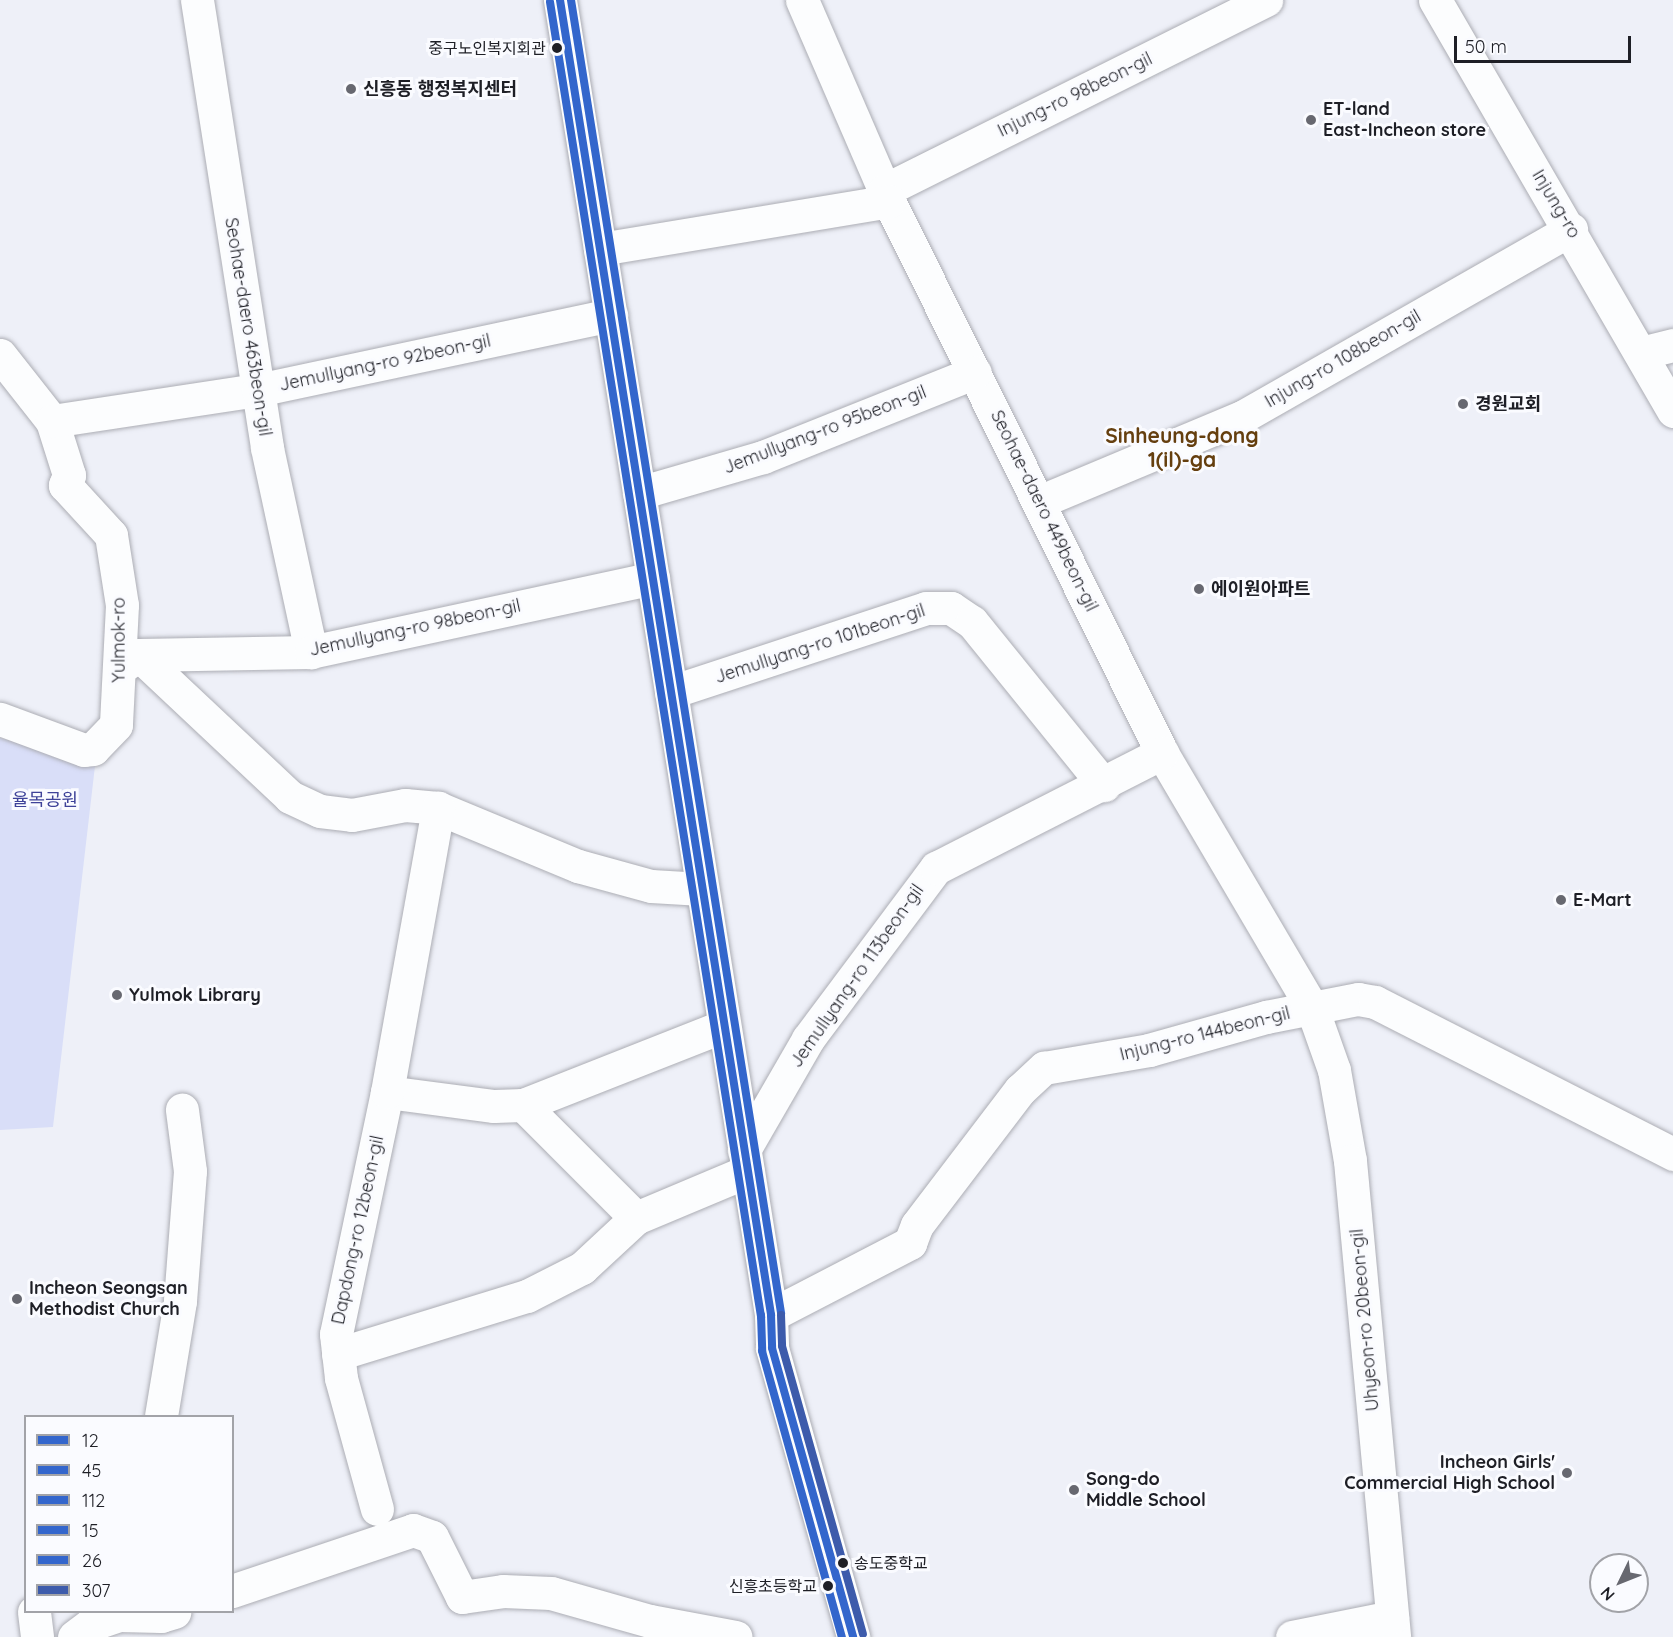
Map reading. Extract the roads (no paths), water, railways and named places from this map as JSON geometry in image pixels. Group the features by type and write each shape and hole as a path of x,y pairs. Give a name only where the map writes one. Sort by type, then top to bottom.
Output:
{"street":[{"name":"Seohae-daero 463beon-gil","path":"196,0 258,390 311,652"},
{"path":"560,0 771,1316 772,1348 854,1637"},
{"name":"Seohae-daero 449beon-gil","path":"802,0 887,195 1041,501 1162,753 1312,1008"},
{"name":"Injung-ro 98beon-gil","path":"600,249 887,195 1266,0"},
{"name":"Injung-ro","path":"1435,0 1571,229 1673,411"},
{"name":"Injung-ro 108beon-gil","path":"1041,501 1242,417 1571,229"},
{"name":"Jemullyang-ro 92beon-gil","path":"52,422 258,390 611,315"},
{"path":"1641,353 1673,345"},
{"name":"Yulmok-ro","path":"0,356 52,422 69,475 64,485 111,535 129,661 116,724 93,749 84,750 0,719"},
{"name":"Jemullyang-ro 95beon-gil","path":"639,493 763,457 975,372"},
{"name":"Jemullyang-ro 98beon-gil","path":"129,661 311,652 653,578"},
{"name":"Jemullyang-ro 101beon-gil","path":"671,692 926,608 951,608 972,622 1104,785"},
{"path":"129,661 290,797 320,811 352,814 405,805 438,808 578,866 651,886 702,889"},
{"name":"Jemullyang-ro 113beon-gil","path":"746,1161 808,1039 936,868 1104,785 1162,753"},
{"name":"Dapdong-ro 12beon-gil","path":"377,1509 338,1354 336,1334 387,1092 438,808"},
{"name":"Injung-ro 144beon-gil","path":"771,1316 910,1244 917,1225 1020,1090 1044,1068 1149,1050 1312,1008 1358,999 1375,1002 1673,1154"},
{"name":"Uhyeon-ro 20beon-gil","path":"1312,1008 1334,1070 1350,1161 1393,1627"},
{"path":"387,1092 508,1106 724,1026"},
{"path":"508,1106 636,1218"},
{"path":"161,1415 180,1301 190,1171 182,1110"},
{"path":"338,1354 527,1296 582,1268 636,1218 746,1161"},
{"path":"234,1591 413,1530 432,1537 462,1597 503,1591 551,1593 650,1621 736,1637"},
{"path":"34,1613 37,1637"},
{"path":"74,1637 90,1625 119,1615 161,1616 169,1613"},
{"path":"1292,1637 1393,1627"}],"place":[{"name":"중구노인복지회관","path":"557,48"},
{"name":"신흥동 행정복지센터","path":"351,89"},
{"name":"ET-land East-Incheon store","path":"1311,120"},
{"name":"경원교회","path":"1463,404"},
{"name":"에이원아파트","path":"1199,589"},
{"name":"E-Mart","path":"1561,900"},
{"name":"Yulmok Library","path":"117,995"},
{"name":"Incheon Seongsan Methodist Church","path":"17,1299"},
{"name":"Incheon Girls' Commercial High School","path":"1567,1473"},
{"name":"Song-do Middle School","path":"1074,1490"},
{"name":"송도중학교","path":"843,1563"},
{"name":"신흥초등학교","path":"828,1586"}],"district":[{"name":"Sinheung-dong 1(il)-ga","path":"1182,447"}],"park label":[{"name":"율목공원","path":"45,800"}]}
